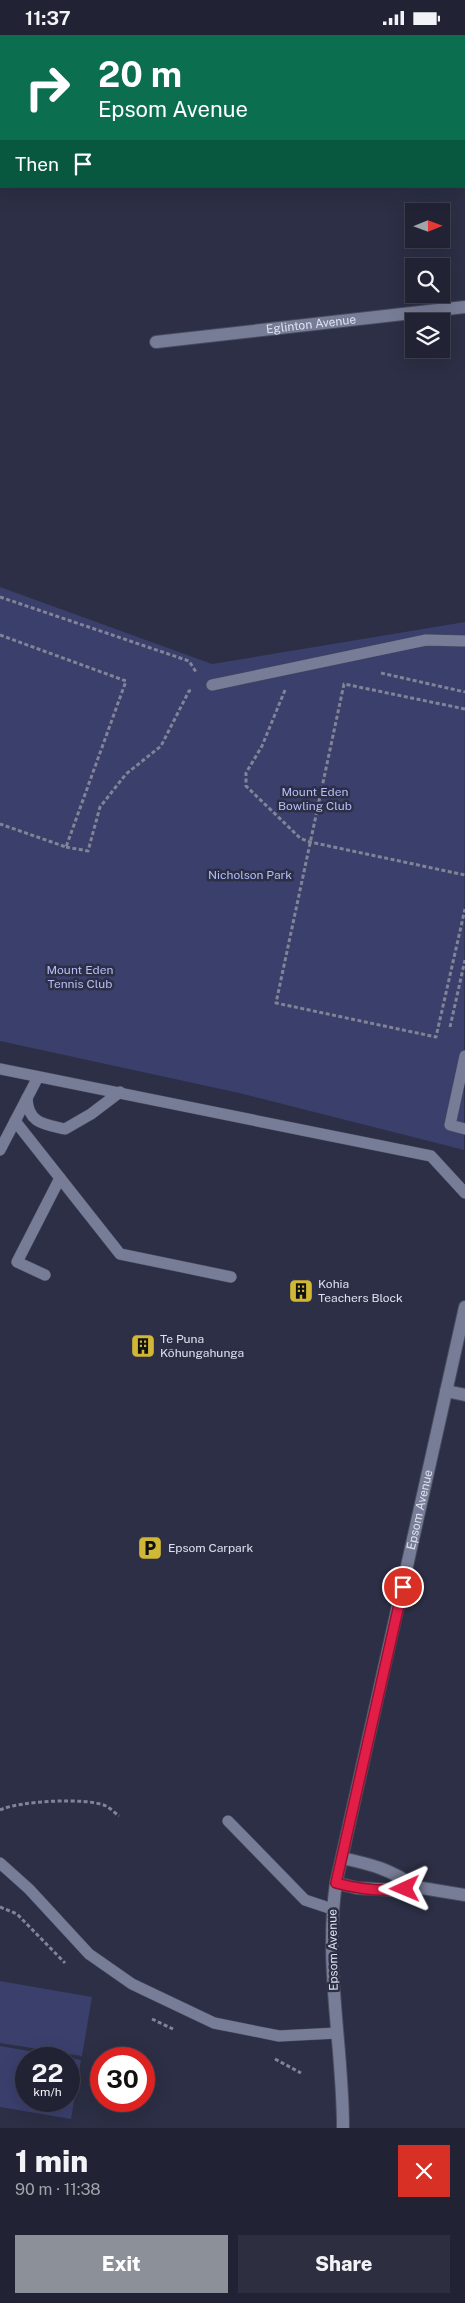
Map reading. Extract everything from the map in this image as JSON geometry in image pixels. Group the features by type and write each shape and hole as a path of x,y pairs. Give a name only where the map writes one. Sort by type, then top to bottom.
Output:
{"street":[{"name":"Eglinton Avenue","path":"156,342 465,307"},
{"name":"Epsom Avenue","path":"343,2128 331,1966 332,1909 336,1883 465,1307"},
{"path":"446,1391 465,1395"},
{"path":"342,1858 394,1872 416,1887"},
{"path":"336,1883 357,1888 393,1891 416,1887 465,1895"}],"lane":[{"path":"212,685 426,640 465,641"},
{"path":"465,1056 450,1125 465,1129"},
{"path":"0,1069 431,1156 465,1193"},
{"path":"0,1150 38,1077"},
{"path":"27,1098 28,1110 40,1124 64,1129 91,1115 120,1092"},
{"path":"15,1121 120,1253 231,1277"},
{"path":"45,1275 17,1262 60,1178"},
{"path":"228,1821 305,1900 332,1909"},
{"path":"0,1863 29,1889 89,1954 132,1983 214,2023 279,2036 337,2033"}],"path":[{"path":"0,597 189,661 199,677 212,685"},
{"path":"0,635 126,681 66,847"},
{"path":"376,671 465,692"},
{"path":"341,677 344,684 276,1003 436,1037 465,909"},
{"path":"344,684 465,709"},
{"path":"0,823 66,847 88,851 100,807 126,774 160,745 189,691 212,685"},
{"path":"286,690 262,746 246,773 246,786 300,838 310,842 465,875"},
{"path":"450,1027 465,960"},
{"path":"0,1809 35,1802 77,1801 105,1805 119,1816"},
{"path":"267,2057 278,2059 301,2073"}],"green space":[{"name":"Nicholson Park","path":"0,587 212,664 465,622 464,1150 239,1093 0,1041"},
{"path":"0,1981 92,1997 82,2056 80,2056 80,2047 25,2047 0,2043"},
{"path":"0,2046 15,2049 15,2110 0,2107"},
{"path":"30,2112 72,2112 71,2119"}],"place":[{"name":"Kohia Teachers Block","path":"301,1291"},
{"name":"Te Puna Kōhungahunga","path":"143,1346"},
{"name":"Epsom Carpark","path":"150,1548"}],"route":[{"path":"403,1587 336,1883 357,1888 393,1891 405,1889"}],"park label":[{"name":"Mount Eden Bowling Club","path":"315,799"},
{"name":"Mount Eden Tennis Club","path":"80,977"}]}
